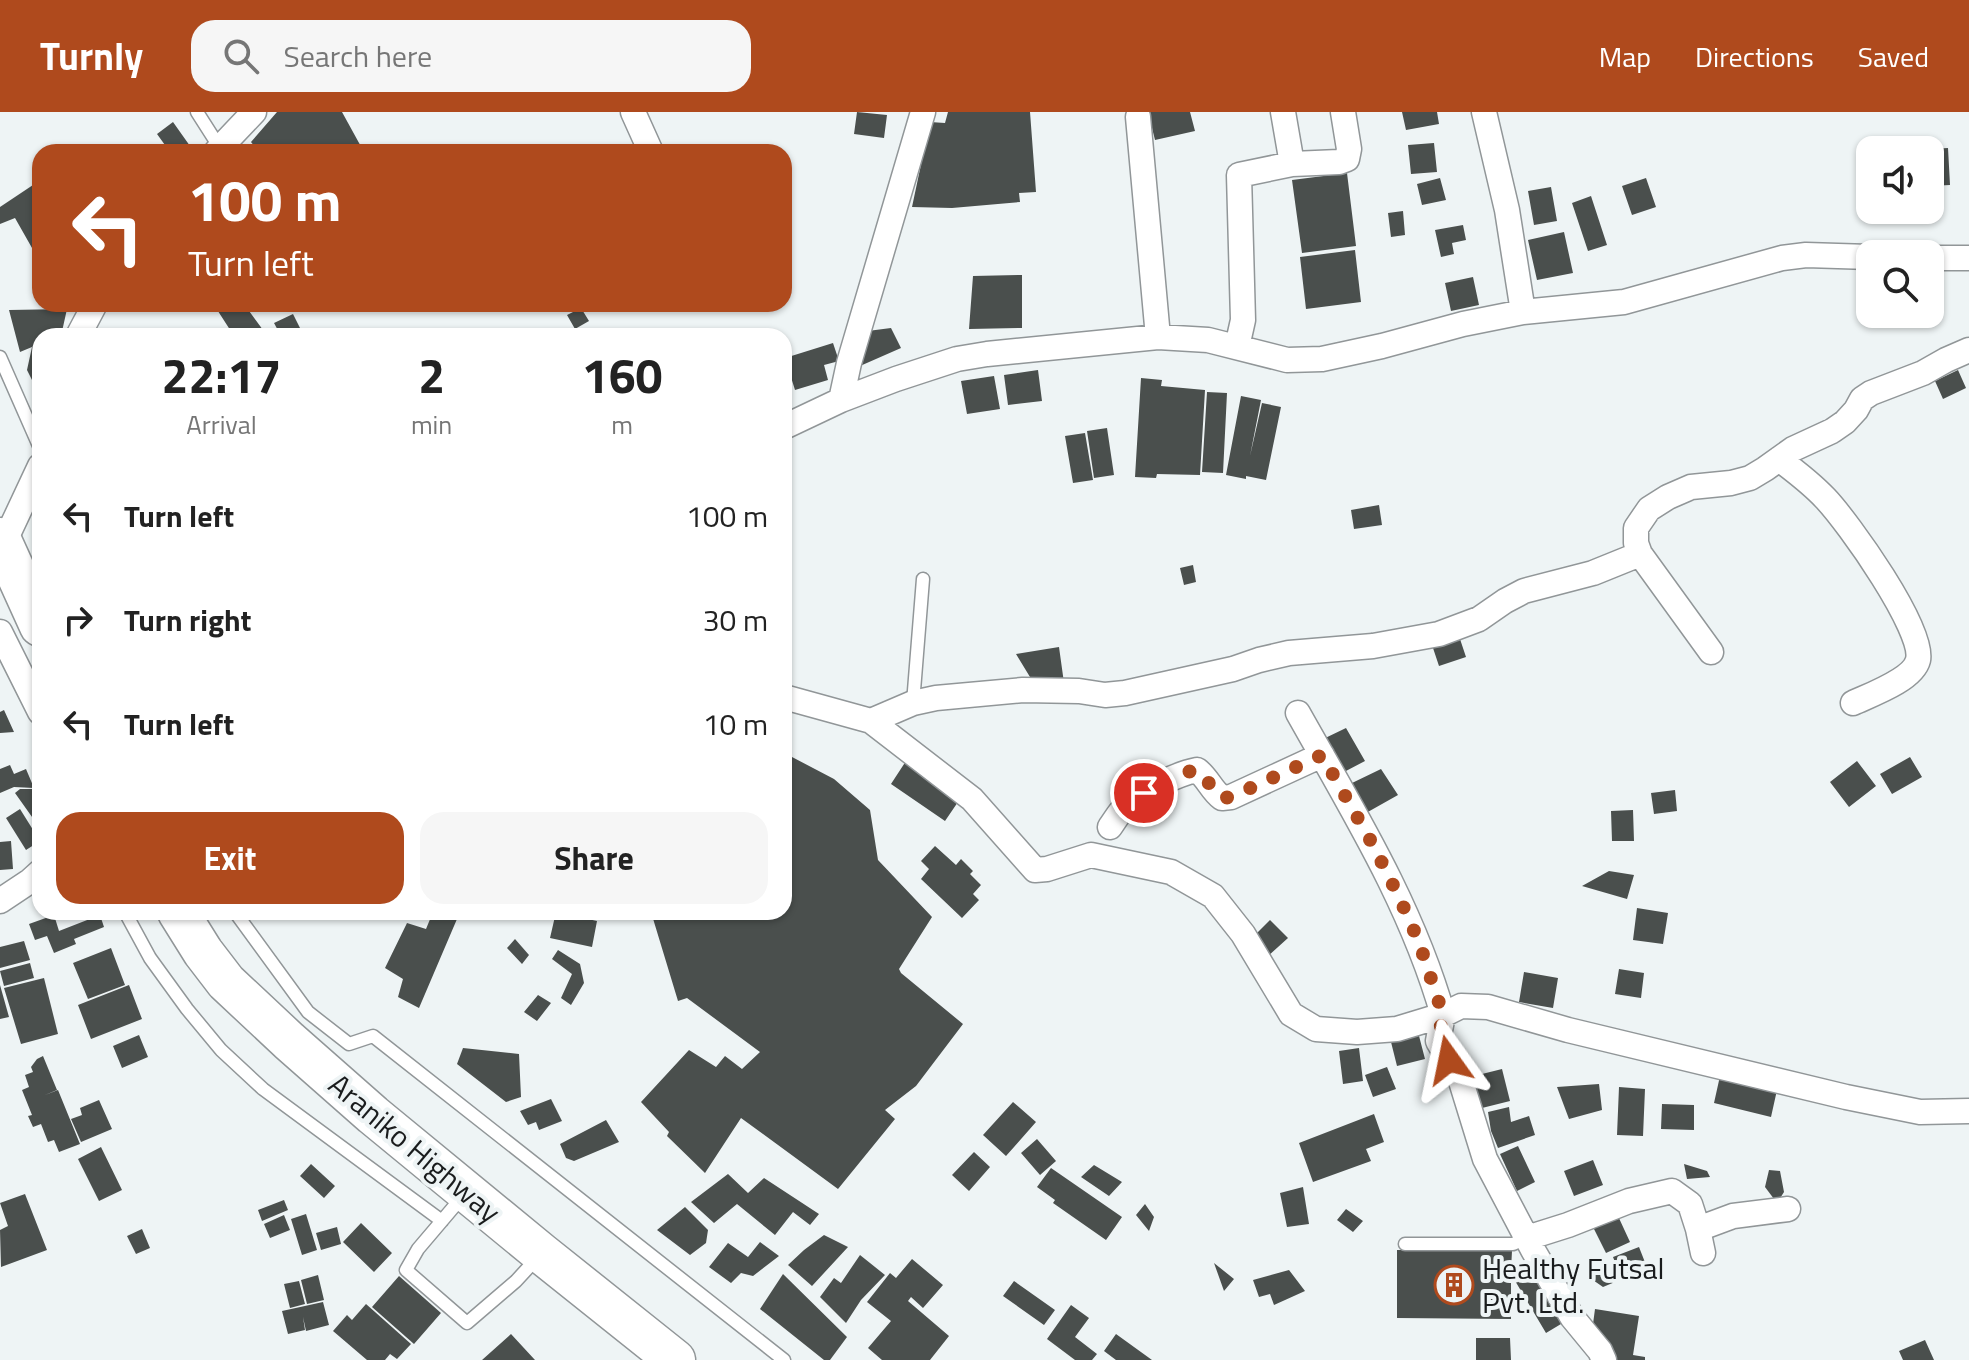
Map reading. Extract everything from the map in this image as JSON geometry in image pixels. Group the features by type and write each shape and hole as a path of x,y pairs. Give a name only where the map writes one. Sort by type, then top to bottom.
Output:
{"highway":[{"path":"1,543 32,609"},
{"name":"Araniko Highway","path":"183,920 226,982 373,1115 454,1206 541,1253 675,1360"}],"street":[{"path":"224,144 254,112"},
{"path":"633,112 647,144"},
{"path":"841,400 849,363 923,112"},
{"path":"1283,112 1292,164"},
{"path":"1237,347 1243,320 1239,175 1292,164 1347,159 1349,149 1343,112"},
{"path":"1484,112 1507,210 1523,312"},
{"path":"1138,117 1158,337"},
{"path":"792,423 896,379 957,359 987,354 1158,337 1208,340 1287,360 1322,359 1523,312 1624,302 1782,258 1806,255 1856,257"},
{"path":"1944,258 1969,258"},
{"path":"1711,652 1640,554 1636,528 1649,509 1691,487 1750,478 1793,449 1845,422 1862,399 1871,393 1923,373 1969,350"},
{"path":"1779,459 1805,479 1845,520 1899,604 1918,647 1917,662 1909,674 1853,703"},
{"path":"1,543 32,482"},
{"path":"871,721 913,703 966,694 1023,690 1079,691 1105,695 1125,693 1289,653 1373,646 1439,634 1479,619 1524,591 1593,573 1640,554"},
{"path":"0,632 32,696"},
{"path":"792,699 871,721 972,799 1035,870 1091,855 1171,872 1213,896 1243,934 1291,1014 1316,1029 1357,1032 1397,1029 1461,1006 1488,1007 1583,1034 1846,1097 1920,1112 1969,1111"},
{"path":"1298,713 1373,845 1419,942 1443,1015 1438,1041 1460,1078 1485,1159 1572,1317 1604,1360"},
{"path":"1110,827 1135,799 1187,772 1197,770 1205,776 1214,792 1222,798 1231,797 1322,755"},
{"path":"0,901 32,879"},
{"path":"1527,1238 1629,1201 1672,1191 1690,1204 1700,1241 1733,1216 1788,1209"}],"lane":[{"path":"197,112 215,144"},
{"path":"0,357 32,430"},
{"path":"913,703 923,579"},
{"path":"129,920 150,958 187,1009 221,1050 263,1089 454,1206 418,1249 406,1270 467,1323 516,1281 541,1253"},
{"path":"241,920 308,1012 349,1044 373,1036 784,1360"},
{"path":"1405,1244 1513,1244 1527,1238"}],"building":[{"path":"277,112 342,112 360,144 253,144 251,142"},
{"path":"857,112 887,115 884,138 854,134"},
{"path":"948,112 1030,112 1036,192 1019,193 1020,202 952,208 912,207 930,122 945,123"},
{"path":"1148,112 1190,112 1195,131 1155,140"},
{"path":"1402,112 1437,112 1439,124 1406,130"},
{"path":"173,122 189,144 164,144 157,134"},
{"path":"1434,143 1437,172 1411,174 1408,145"},
{"path":"1944,148 1948,148 1950,185 1944,185"},
{"path":"1347,173 1356,246 1302,253 1292,180"},
{"path":"1440,178 1446,200 1422,205 1417,184"},
{"path":"1646,178 1656,207 1632,215 1622,186"},
{"path":"32,186 32,248 15,218 0,224 0,207"},
{"path":"1551,187 1557,221 1534,225 1528,191"},
{"path":"1591,196 1607,245 1588,251 1572,203"},
{"path":"1403,211 1405,235 1391,237 1388,213"},
{"path":"1463,225 1466,240 1452,243 1454,254 1441,257 1435,230"},
{"path":"1564,232 1573,273 1537,280 1528,240"},
{"path":"1355,250 1361,302 1306,309 1300,257"},
{"path":"1022,275 1022,328 969,329 973,276"},
{"path":"1473,277 1479,305 1451,311 1445,283"},
{"path":"9,310 66,312 63,328 32,328 32,347 20,352"},
{"path":"219,312 250,312 262,328 229,328"},
{"path":"583,312 589,321 574,328 567,315"},
{"path":"293,314 300,328 277,328 274,323"},
{"path":"891,328 901,348 860,366 860,332"},
{"path":"833,343 839,361 824,365 828,380 795,390 792,356"},
{"path":"32,347 32,380 27,370"},
{"path":"1038,370 1042,401 1008,405 1004,375"},
{"path":"1958,370 1966,388 1943,399 1935,381"},
{"path":"994,376 1000,409 967,414 961,381"},
{"path":"1141,378 1162,380 1161,386 1205,390 1200,475 1135,477"},
{"path":"1207,392 1227,393 1223,473 1202,472"},
{"path":"1241,396 1261,400 1250,456 1262,403 1281,407 1266,480 1226,475"},
{"path":"1107,428 1114,475 1094,478 1087,431"},
{"path":"1085,433 1093,480 1073,483 1065,436"},
{"path":"1379,505 1382,525 1354,529 1351,510"},
{"path":"1193,565 1196,582 1184,585 1180,568"},
{"path":"1459,636 1466,657 1439,666 1432,645"},
{"path":"1059,647 1064,683 1030,677 1016,654"},
{"path":"4,710 14,732 0,733 0,712"},
{"path":"1346,728 1365,761 1344,772 1335,755 1329,759 1319,741"},
{"path":"792,757 834,779 870,810 878,860 932,917 899,969 963,1024 916,1086 885,1110 895,1119 838,1189 741,1118 705,1173 667,1136 669,1132 641,1102 689,1050 716,1067 725,1056 742,1069 760,1052 687,998 678,1001 653,920 792,920"},
{"path":"1910,757 1922,777 1892,794 1880,774"},
{"path":"906,761 960,799 945,821 891,784"},
{"path":"1857,761 1876,786 1849,807 1830,782"},
{"path":"10,765 14,774 26,769 32,788 14,787 0,793 0,769"},
{"path":"1381,769 1398,795 1366,813 1352,783"},
{"path":"20,789 32,789 32,817 15,793"},
{"path":"1675,790 1677,811 1654,814 1651,793"},
{"path":"20,809 32,828 32,846 26,850 6,818"},
{"path":"1633,810 1634,841 1612,841 1611,811"},
{"path":"11,841 13,869 0,870 0,842"},
{"path":"935,846 956,865 961,859 981,885 973,894 979,900 962,918 921,879 929,869 921,861"},
{"path":"1609,871 1634,875 1627,899 1582,886"},
{"path":"1637,908 1668,913 1663,944 1633,940"},
{"path":"56,920 59,931 87,920 102,920 104,927 74,939 76,944 54,953 47,936 35,940 29,924"},
{"path":"430,920 457,920 419,1008 398,997 403,979 385,968 407,923 426,929"},
{"path":"554,920 597,921 592,947 550,938"},
{"path":"1270,920 1288,938 1267,957 1250,940"},
{"path":"515,939 529,955 522,964 507,948"},
{"path":"24,941 30,960 0,968 0,947"},
{"path":"111,948 125,985 88,999 73,963"},
{"path":"558,950 580,964 584,983 571,1005 561,998 572,974 552,959"},
{"path":"30,963 34,978 4,986 0,971"},
{"path":"1619,969 1644,973 1641,998 1615,994"},
{"path":"1524,972 1558,978 1553,1008 1519,1002"},
{"path":"44,978 58,1034 21,1044 4,988"},
{"path":"0,985 9,1017 0,1019"},
{"path":"129,985 142,1019 91,1039 78,1005"},
{"path":"538,995 551,1003 537,1021 524,1012"},
{"path":"1418,1032 1425,1059 1397,1066 1390,1038"},
{"path":"139,1035 148,1057 122,1068 113,1046"},
{"path":"463,1048 519,1054 521,1097 506,1102 457,1064"},
{"path":"1359,1048 1363,1081 1343,1084 1339,1051"},
{"path":"43,1056 57,1090 45,1095 58,1090 80,1144 59,1152 54,1140 48,1142 41,1124 33,1127 28,1116 32,1115 22,1090 29,1087 25,1075 33,1072 31,1067"},
{"path":"1387,1067 1396,1089 1373,1097 1365,1075"},
{"path":"1502,1069 1510,1101 1478,1109 1470,1077"},
{"path":"1720,1076 1777,1090 1771,1117 1714,1103"},
{"path":"1599,1084 1602,1110 1569,1119 1557,1087"},
{"path":"1619,1087 1645,1089 1643,1136 1617,1135"},
{"path":"551,1099 562,1121 539,1130 536,1122 528,1125 520,1111"},
{"path":"99,1100 112,1129 81,1142 71,1119 82,1115 80,1108"},
{"path":"1013,1102 1036,1122 1006,1156 983,1135"},
{"path":"1662,1104 1694,1105 1694,1130 1661,1129"},
{"path":"1509,1107 1511,1122 1529,1116 1535,1135 1498,1148 1488,1112"},
{"path":"1374,1114 1384,1142 1366,1149 1371,1161 1313,1182 1299,1143"},
{"path":"606,1120 619,1142 574,1161 566,1158 560,1144"},
{"path":"1037,1139 1056,1161 1040,1175 1021,1153"},
{"path":"1518,1146 1535,1182 1517,1191 1500,1154"},
{"path":"101,1147 122,1190 99,1201 78,1159"},
{"path":"974,1152 990,1167 969,1191 952,1175"},
{"path":"1593,1160 1603,1185 1574,1196 1564,1171"},
{"path":"311,1164 335,1186 324,1198 300,1176"},
{"path":"1684,1164 1707,1171 1710,1177 1687,1179"},
{"path":"1094,1165 1122,1182 1109,1196 1081,1177"},
{"path":"1051,1168 1122,1217 1106,1240 1053,1203 1055,1200 1037,1187"},
{"path":"1769,1170 1780,1171 1784,1192 1777,1203 1765,1187"},
{"path":"728,1174 748,1193 764,1178 819,1214 810,1225 793,1212 775,1235 737,1204 714,1223 691,1202"},
{"path":"1303,1187 1309,1224 1287,1227 1280,1193"},
{"path":"25,1194 47,1250 1,1267 0,1230 8,1226 0,1203"},
{"path":"284,1200 288,1210 262,1221 258,1210"},
{"path":"1145,1204 1154,1217 1149,1231 1136,1215"},
{"path":"685,1207 708,1230 706,1243 690,1255 657,1230"},
{"path":"1346,1209 1363,1221 1353,1232 1337,1220"},
{"path":"306,1214 317,1250 302,1255 291,1219"},
{"path":"284,1215 290,1230 270,1238 264,1224"},
{"path":"1618,1216 1630,1242 1606,1253 1593,1227"},
{"path":"361,1223 392,1253 374,1272 343,1242"},
{"path":"337,1227 341,1244 321,1250 316,1233"},
{"path":"142,1229 150,1248 136,1254 127,1236"},
{"path":"824,1235 848,1247 812,1286 788,1265"},
{"path":"760,1242 779,1256 753,1276 741,1273 731,1283 709,1267 728,1243 748,1257"},
{"path":"1639,1247 1648,1270 1622,1280 1613,1257"},
{"name":"Healthy Futsal Pvt. Ltd.","path":"1397,1250 1512,1251 1511,1270 1529,1259 1566,1321 1546,1333 1511,1274 1511,1319 1397,1318"},
{"path":"860,1255 885,1275 861,1300 846,1323 820,1297 834,1278 841,1283"},
{"path":"912,1259 943,1285 923,1308 911,1297 908,1301 949,1336 930,1360 882,1360 868,1348 891,1321 867,1302 890,1273 896,1278"},
{"path":"1214,1263 1234,1279 1224,1291"},
{"path":"1597,1264 1611,1273 1615,1282 1603,1287 1590,1278 1587,1267"},
{"path":"1289,1270 1305,1291 1274,1305 1270,1294 1259,1297 1253,1280"},
{"path":"783,1274 847,1337 830,1360 824,1360 760,1309"},
{"path":"318,1275 324,1300 307,1304 301,1280"},
{"path":"399,1276 441,1313 414,1344 372,1307"},
{"path":"299,1281 305,1304 290,1308 284,1284"},
{"path":"1014,1281 1055,1310 1044,1325 1003,1296"},
{"path":"323,1302 329,1325 306,1331 303,1317 305,1330 288,1334 282,1311"},
{"path":"366,1304 411,1344 397,1359 390,1354 385,1360 367,1360 333,1331 347,1315 352,1320"},
{"path":"1071,1305 1089,1318 1075,1337 1097,1354 1092,1360 1075,1360 1047,1339"},
{"path":"1595,1309 1639,1316 1633,1355 1645,1357 1645,1360 1606,1360 1608,1342 1591,1339"},
{"path":"511,1334 535,1360 482,1360"},
{"path":"1116,1334 1152,1360 1116,1360 1104,1351"},
{"path":"1476,1338 1510,1338 1511,1360 1476,1360"},
{"path":"1925,1340 1934,1360 1903,1360 1899,1351"}],"place":[{"name":"Healthy Futsal Pvt. Ltd.","path":"1454,1285"}],"route":[{"path":"1144,793 1197,770 1205,776 1214,792 1222,798 1231,797 1322,755 1373,845 1419,942 1443,1015 1438,1041 1449,1060"}]}
